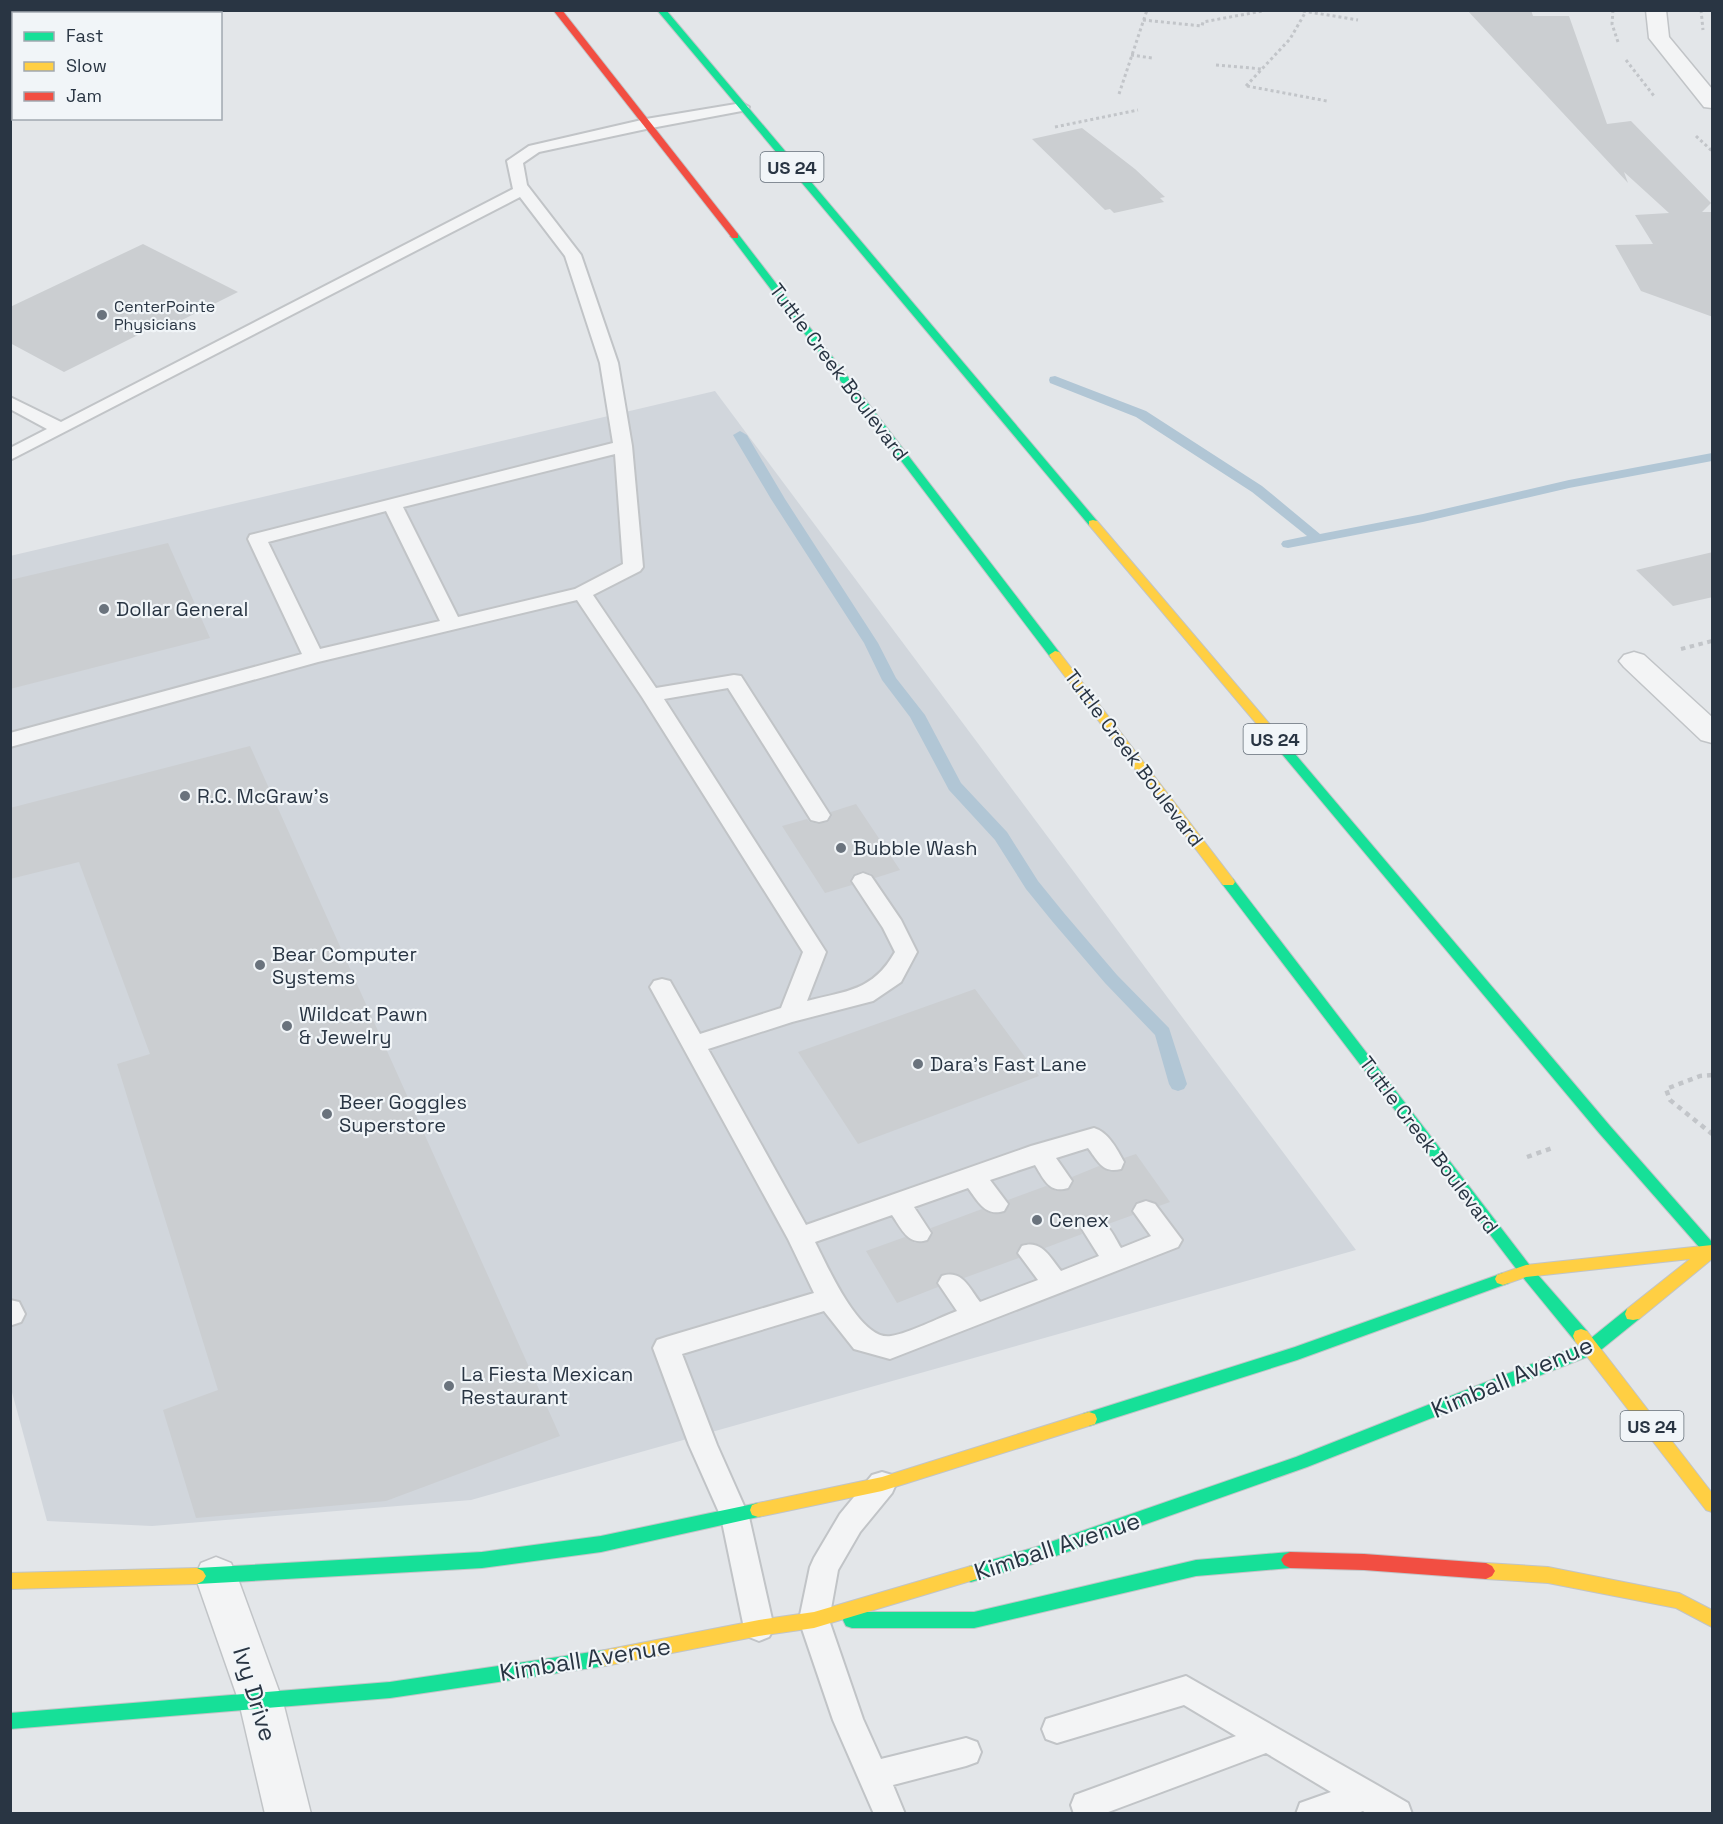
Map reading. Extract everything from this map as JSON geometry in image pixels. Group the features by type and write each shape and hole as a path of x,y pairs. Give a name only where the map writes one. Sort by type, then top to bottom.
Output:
{"main road":[{"name":"Tuttle Creek Boulevard","path":"557,10 770,282 1526,1271 1591,1348 1713,1505"},
{"name":"US 24","path":"661,10 1590,1111 1712,1251"},
{"path":"10,1581 216,1576 482,1560 601,1544 882,1484 1297,1353 1526,1271 1712,1251"},
{"name":"Kimball Avenue","path":"10,1721 261,1702 402,1688 612,1657 759,1628 814,1620 1036,1556 1301,1462 1591,1348 1712,1251"},
{"path":"814,1620 974,1620 1196,1568 1277,1560 1364,1562 1548,1575 1679,1601 1713,1619"}],"street":[{"path":"1656,10 1659,38 1713,102"},
{"path":"1634,661 1700,707 1713,734"},
{"name":"Ivy Drive","path":"216,1576 261,1702 288,1814"}],"lane":[{"path":"10,740 314,657 582,594 633,567 623,446 609,363 573,255 519,186 515,161 534,149 646,124 742,107"},
{"path":"10,455 522,190"},
{"path":"10,402 61,429"},
{"path":"314,657 257,539 623,446"},
{"path":"392,504 452,625"},
{"path":"582,594 651,695 815,952 790,1014"},
{"path":"651,695 734,681 819,815"},
{"path":"695,1044 790,1014 865,995 892,976 906,952 893,926 863,881"},
{"path":"662,987 800,1237 830,1299 863,1341 890,1348 1055,1282 1169,1240 1146,1210"},
{"path":"800,1237 1040,1153 1094,1137 1112,1162"},
{"path":"1040,1153 1059,1181"},
{"path":"973,1177 995,1204"},
{"path":"898,1203 918,1233"},
{"path":"1095,1229 1115,1259"},
{"path":"1032,1253 1055,1282"},
{"path":"951,1283 974,1314"},
{"path":"759,1628 735,1517 703,1445 666,1348 830,1299"},
{"path":"882,1484 850,1523 824,1567 814,1620 848,1720 890,1814"},
{"path":"1057,1729 1186,1690 1397,1814"},
{"path":"1086,1805 1268,1738"},
{"path":"873,1776 966,1752"},
{"path":"1311,1814 1366,1795"}],"path":[{"path":"1119,94 1147,10"},
{"path":"1143,20 1202,26 1203,22 1268,10"},
{"path":"1297,10 1358,20"},
{"path":"1305,13 1293,34 1246,86 1327,101"},
{"path":"1131,56 1152,58"},
{"path":"1216,65 1262,69"},
{"path":"1055,127 1138,110"},
{"path":"1713,1075 1684,1081 1666,1089 1670,1100 1713,1134"},
{"path":"1527,1157 1555,1147"}],"shaded area":[{"path":"715,391 1356,1250 471,1500 152,1526 47,1521 10,1385 10,556"}],"building":[{"path":"1467,10 1531,10 1533,16 1569,16 1607,124 1631,121 1711,203 1702,212 1713,212 1713,317 1641,291 1615,245 1653,244 1635,215 1669,213 1624,172 1628,183"},
{"path":"1082,128 1135,169 1165,197 1160,198 1164,202 1114,213 1110,209 1105,210 1032,139"},
{"name":"CenterPointe Physicians","path":"143,244 238,292 170,326 162,323 64,372 10,343 10,307"},
{"name":"Dollar General","path":"168,543 210,638 10,689 10,580"},
{"path":"1713,552 1713,597 1673,606 1636,570"},
{"path":"250,746 560,1436 386,1501 196,1518 163,1410 218,1390 117,1064 150,1054 79,862 10,879 10,808"},
{"name":"Bubble Wash","path":"856,804 900,870 875,878 872,874 862,871 853,875 850,880 852,885 825,893 782,826 807,819 818,824 828,822 832,816 831,812"},
{"name":"Dara's Fast Lane","path":"975,989 1039,1076 858,1144 798,1052"},
{"name":"Cenex","path":"1136,1154 1170,1202 1159,1206 1147,1199 1136,1202 1131,1210 1133,1215 1108,1224 1099,1219 1086,1220 1080,1228 1082,1234 1045,1248 1035,1243 1022,1244 1016,1252 1019,1258 964,1278 955,1273 942,1274 936,1282 938,1287 897,1303 866,1251 905,1237 915,1243 927,1242 933,1234 931,1228 982,1209 992,1214 1004,1213 1010,1205 1008,1200 1046,1186 1056,1191 1068,1190 1074,1182 1072,1177 1099,1166 1109,1172 1121,1171 1126,1163 1124,1158"}],"waterway":[{"path":"1055,380 1141,414 1257,489 1316,537"},
{"path":"740,435 778,499 871,643 889,680 917,715 955,786 1001,836 1032,885 1058,917 1111,979 1163,1032 1178,1084"},
{"path":"1288,544 1423,518 1569,484 1712,457"}],"traffic: fast":[{"path":"661,10 1093,523"},
{"path":"735,236 1055,655"},
{"path":"1286,751 1605,1130 1712,1252"},
{"path":"1228,882 1526,1271 1581,1336"},
{"path":"1089,1419 1297,1353 1503,1279"},
{"path":"971,1574 1036,1555 1301,1462 1591,1348 1633,1314"},
{"path":"197,1576 482,1560 601,1544 758,1510"},
{"path":"852,1620 974,1620 1196,1568 1290,1560"},
{"path":"10,1721 390,1690 605,1658"}],"traffic: slow":[{"path":"1093,523 1286,751"},
{"path":"1055,655 1228,882"},
{"path":"1503,1279 1526,1271 1711,1251"},
{"path":"1633,1314 1711,1251"},
{"path":"1581,1336 1712,1505"},
{"path":"758,1510 882,1484 1089,1419"},
{"path":"1486,1571 1548,1575 1679,1601 1712,1619"},
{"path":"605,1658 759,1628 814,1620 971,1574"},
{"path":"10,1581 197,1576"}],"traffic: jam":[{"path":"557,10 735,236"},
{"path":"1290,1560 1364,1562 1486,1571"}],"place":[{"name":"CenterPointe Physicians","path":"102,315"},
{"name":"Dollar General","path":"104,609"},
{"name":"R.C. McGraw's","path":"185,796"},
{"name":"Bubble Wash","path":"841,848"},
{"name":"Bear Computer Systems","path":"260,965"},
{"name":"Wildcat Pawn & Jewelry","path":"287,1026"},
{"name":"Dara's Fast Lane","path":"918,1064"},
{"name":"Beer Goggles Superstore","path":"327,1114"},
{"name":"Cenex","path":"1037,1220"},
{"name":"La Fiesta Mexican Restaurant","path":"449,1386"}]}
